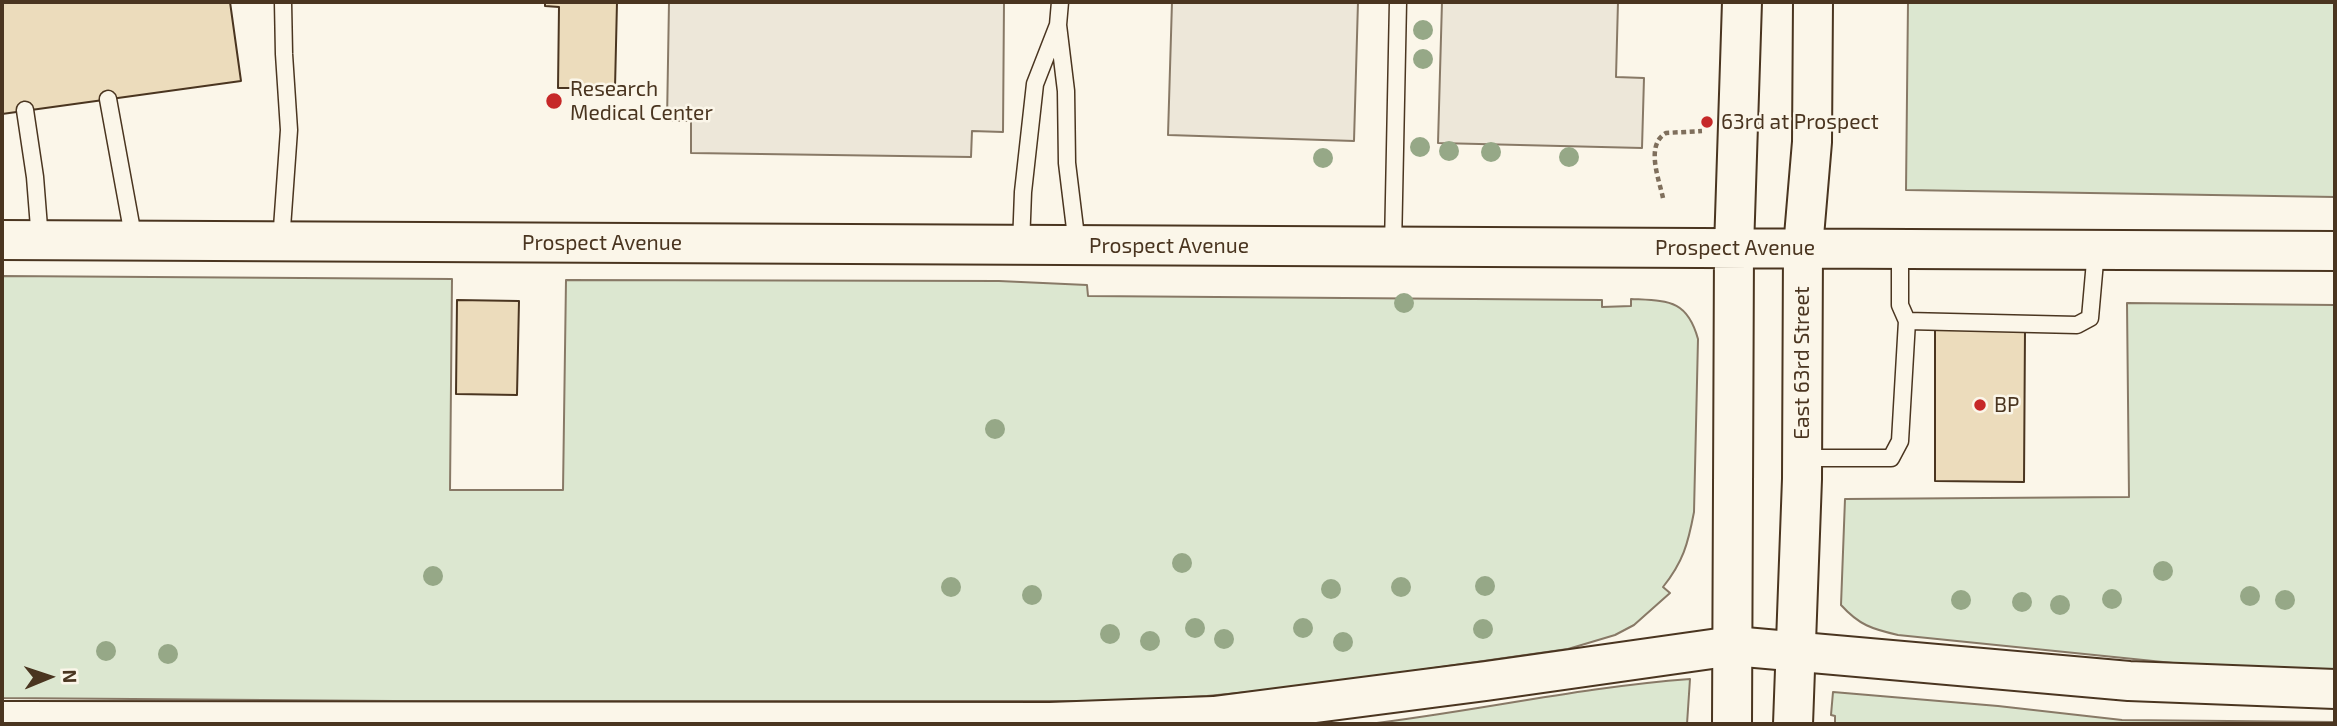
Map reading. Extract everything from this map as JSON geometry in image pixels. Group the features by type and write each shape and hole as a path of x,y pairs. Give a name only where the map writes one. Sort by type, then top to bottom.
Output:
{"main road":[{"path":"1732,724 1734,248 1742,2"},
{"name":"East 63rd Street","path":"1793,724 1802,458 1803,248 1812,142 1813,2"},
{"name":"Prospect Avenue","path":"2,240 2335,251"},
{"path":"2,721 1050,722 1214,716 1733,646 2129,681 2335,688"}],"lane":[{"path":"281,242 289,130 284,2"},
{"path":"1060,2 1058,25 1066,92 1067,163 1077,245"},
{"path":"1393,247 1398,2"},
{"path":"1021,245 1023,192 1035,84 1058,25"},
{"path":"108,99 134,241"},
{"path":"25,110 35,177 40,241"},
{"path":"1802,458 1891,458 1900,441 1907,321 1900,305 1900,249"},
{"path":"1907,321 2077,325 2090,318 2096,250"}],"path":[{"path":"1663,198 1654,150 1660,136 1673,131 1710,131"}],"green space":[{"path":"1908,2 2335,2 2335,197 1906,190"},
{"path":"2,276 452,279 450,490 563,490 566,280 999,281 1087,285 1088,296 1602,300 1602,307 1631,306 1631,299 1656,300 1682,309 1698,339 1694,512 1684,552 1663,587 1670,593 1634,625 1615,635 1568,649 1300,687 1117,701 2,698"},
{"path":"2127,303 2335,305 2335,674 2222,668 1898,635 1867,625 1841,605 1845,499 2129,497"},
{"path":"1690,679 1687,724 1369,724 1609,688"},
{"path":"1833,692 2122,720 2335,724 1835,724 1835,716 1831,715"}],"shaded area":[{"path":"669,2 1004,2 1003,132 972,131 971,157 691,153 691,121 667,121"},
{"path":"1172,2 1358,2 1354,141 1168,135"},
{"path":"1442,2 1618,2 1616,77 1644,78 1642,148 1438,143"}],"building":[{"path":"2,2 230,2 241,81 2,114"},
{"path":"545,2 617,2 615,88 558,88 559,7 545,6"},
{"path":"457,300 519,301 517,395 456,394"},
{"name":"BP","path":"1935,329 2025,329 2024,482 1935,481"}],"place":[{"name":"Research Medical Center","path":"554,101"},
{"name":"63rd at Prospect","path":"1707,122"},
{"name":"BP","path":"1980,405"}]}
